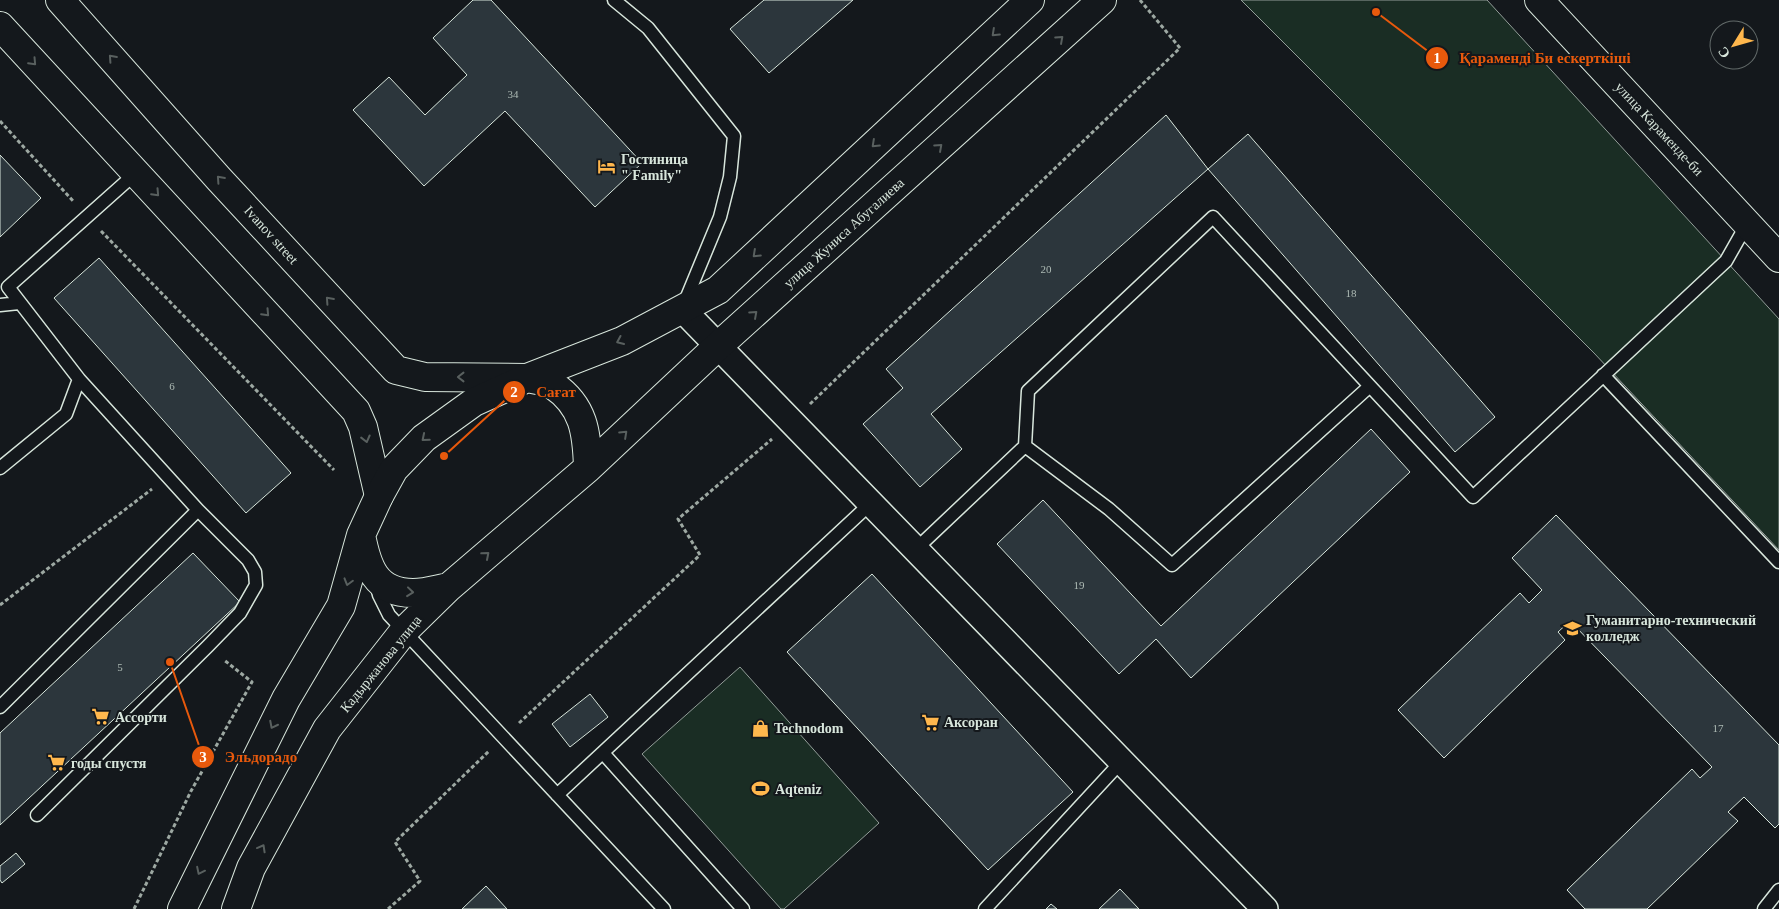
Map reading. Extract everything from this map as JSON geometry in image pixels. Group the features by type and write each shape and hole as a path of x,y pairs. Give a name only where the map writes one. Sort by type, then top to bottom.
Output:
{"main road":[{"name":"Ivanov street","path":"60,0 219,178 396,370 425,377 527,378"},
{"path":"182,909 286,699 341,606 361,535 394,469 424,438 474,402 527,378 622,341 718,290 1030,0"},
{"name":"улица Жуниса Абугалиева","path":"588,468 717,347 1102,0"},
{"name":"улица Караменде-би","path":"1539,0 1779,258"},
{"path":"0,26 356,411 363,428 379,496"},
{"path":"527,378 552,384 578,409 587,436 588,468"},
{"name":"Кадыржанова улица","path":"236,909 251,868 327,729 404,631 449,587 588,468"},
{"path":"361,535 366,561 374,577 391,589 413,593 449,587"}],"street":[{"path":"682,309 1265,909"}],"lane":[{"path":"614,0 648,28 734,136 730,177 720,217 682,309"},
{"path":"37,815 240,613 256,585 255,572 248,560 198,510 80,379 4,283 87,216 137,172"},
{"path":"915,550 1025,446 1028,391 1213,217 1473,497 1726,261 1747,224"},
{"path":"0,306 19,303"},
{"path":"1603,375 1779,562"},
{"path":"0,468 66,414 80,379"},
{"path":"1025,446 1109,508 1172,565 1370,386"},
{"path":"557,795 870,504"},
{"path":"0,707 198,510"},
{"path":"374,577 379,595 389,615 664,909"},
{"path":"603,752 743,909"},
{"path":"985,909 1121,762"},
{"path":"1764,909 1779,890"}],"path":[{"path":"388,909 420,881 395,842 700,555 678,519 791,423 1180,48 1140,0"},
{"path":"0,121 87,216 334,470"},
{"path":"0,605 168,477"},
{"path":"134,909 191,791 252,682 208,646"}],"green space":[{"path":"1241,0 1487,0 1779,319 1779,550 1594,353"},
{"name":"Aqteniz","path":"740,667 879,823 784,909 781,909 642,754"}],"building":[{"path":"473,0 491,0 642,163 595,207 505,111 424,186 353,110 389,77 425,115 467,75 433,38"},
{"path":"764,0 853,0 769,73 730,29"},
{"path":"1166,115 1208,169 931,414 962,449 920,487 863,424 903,388 886,369"},
{"path":"1248,134 1495,417 1455,452 1208,169"},
{"path":"0,155 41,198 0,237"},
{"path":"99,258 291,473 246,513 54,298"},
{"path":"1371,429 1410,472 1191,678 1156,639 1119,674 997,544 1043,500 1161,626"},
{"path":"1556,515 1779,745 1779,824 1775,828 1744,797 1728,812 1738,821 1647,909 1585,909 1567,890 1692,769 1700,778 1712,767 1570,621 1558,632 1565,640 1444,758 1398,710 1520,593 1529,603 1542,590 1512,558"},
{"path":"193,553 240,602 0,825 0,733"},
{"name":"Аксоран","path":"872,574 1073,792 988,870 787,652"},
{"path":"590,694 608,717 570,747 552,724"},
{"path":"16,853 25,864 2,883 0,880 0,866"},
{"path":"486,886 507,909 462,909"},
{"path":"1120,889 1139,909 1099,909"},
{"path":"1051,904 1057,909 1046,909"}],"place":[{"name":"Қараменді Би ескерткіші","path":"1376,12"},
{"name":"Гостиница \" Family\"","path":"607,167"},
{"name":"Сағат","path":"444,456"},
{"name":"Гуманитарно-технический колледж","path":"1572,628"},
{"name":"Эльдорадо","path":"170,662"},
{"name":"Ассорти","path":"101,717"},
{"name":"Аксоран","path":"930,722"},
{"name":"Technodom","path":"760,728"},
{"name":"годы спустя","path":"57,763"},
{"name":"Aqteniz","path":"761,789"}]}
